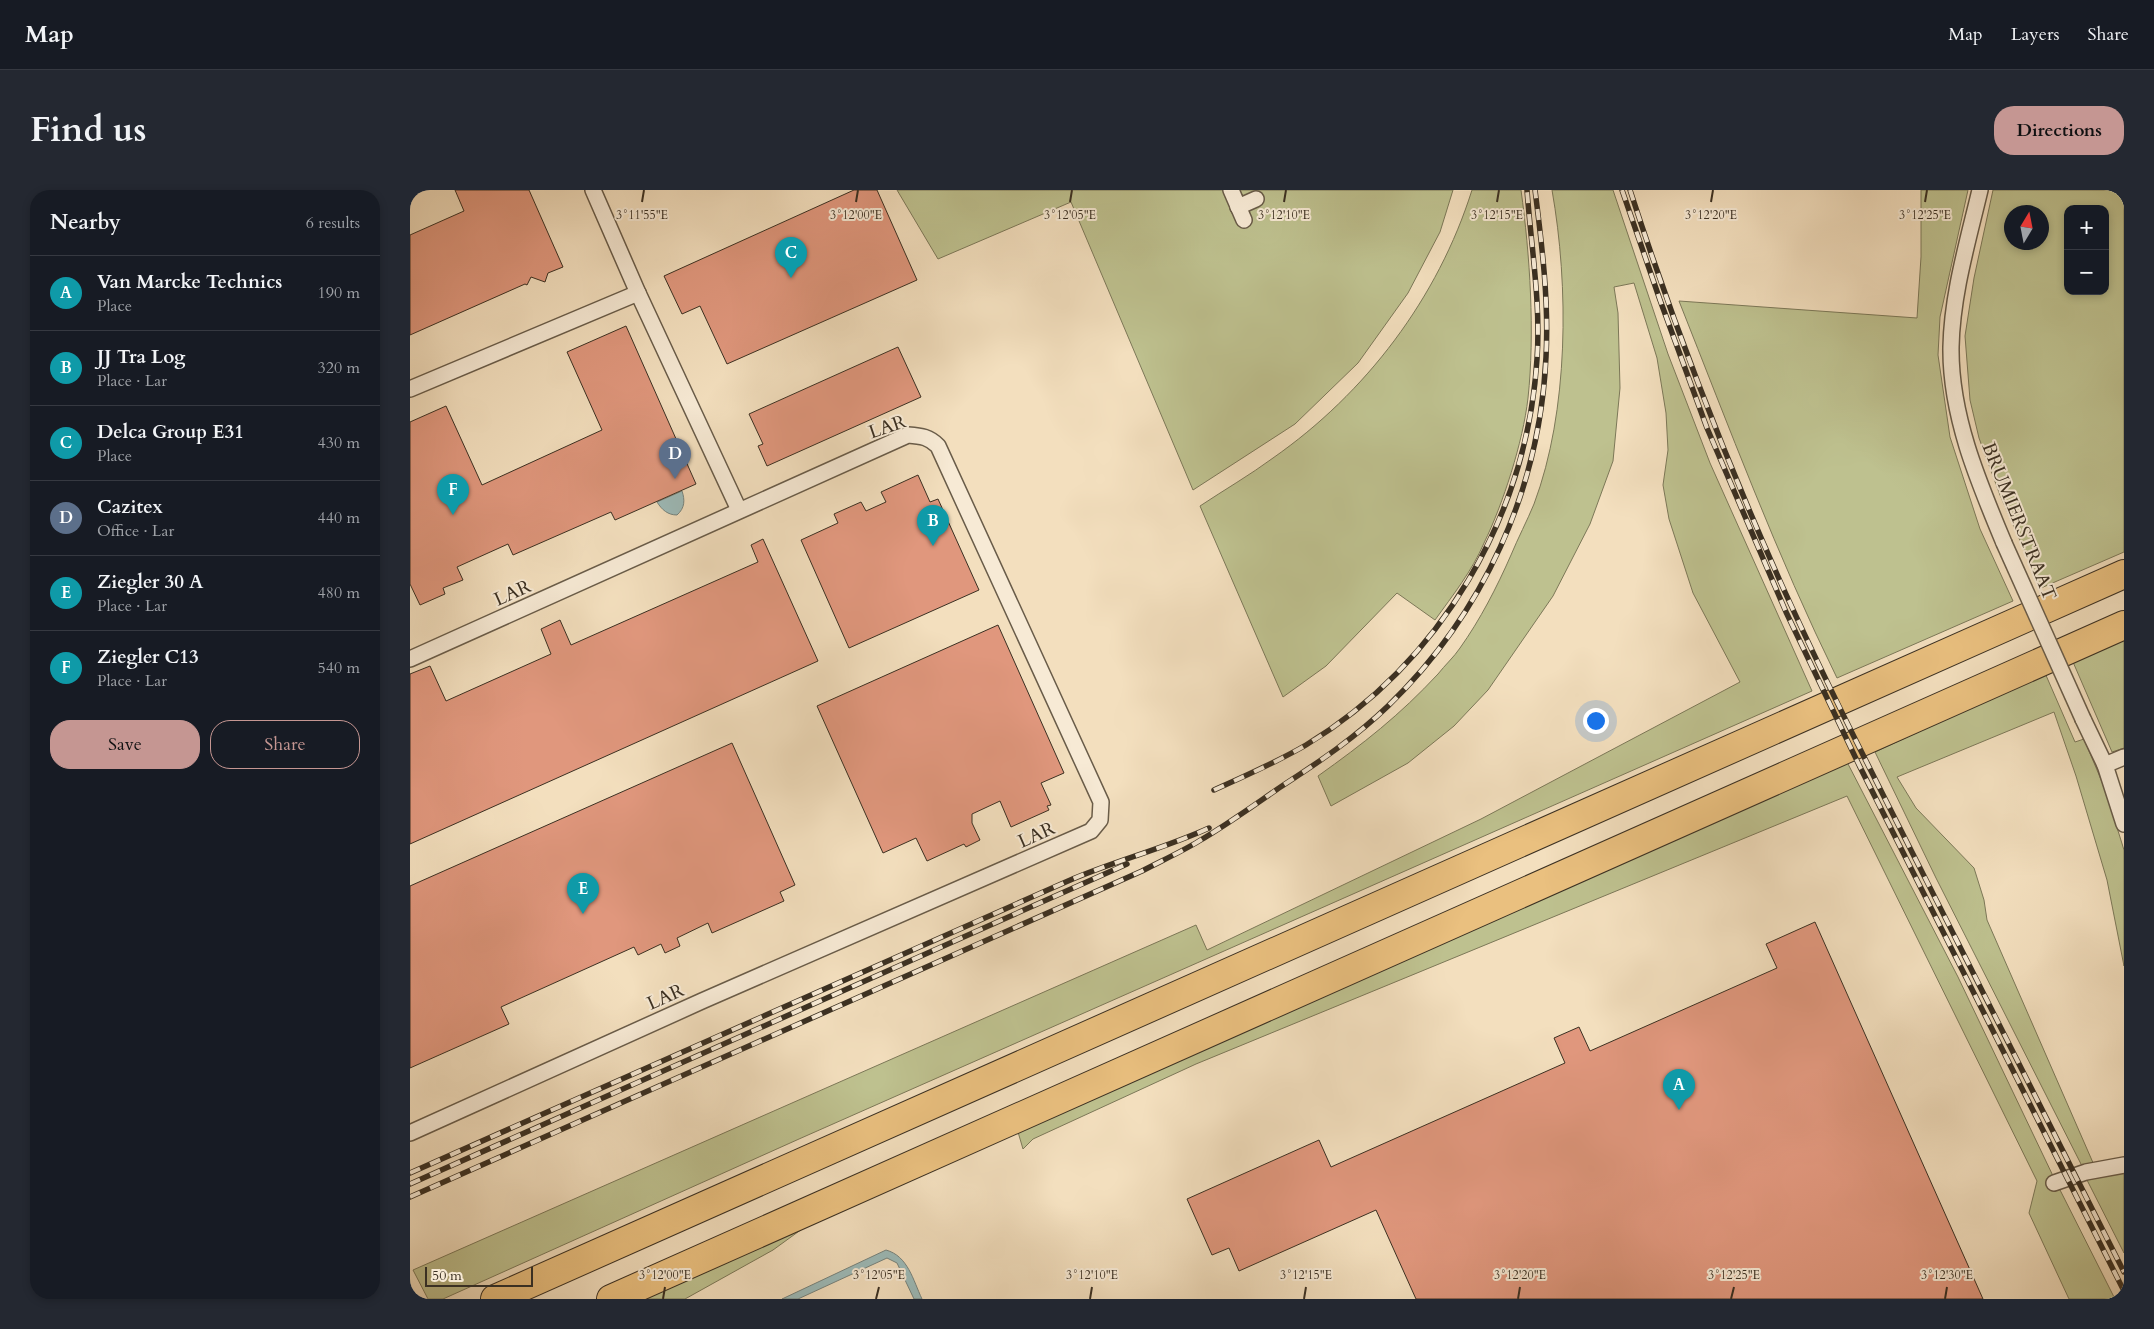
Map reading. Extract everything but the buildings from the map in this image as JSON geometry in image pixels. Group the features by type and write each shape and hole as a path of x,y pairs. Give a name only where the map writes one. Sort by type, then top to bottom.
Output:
{"highway":[{"path":"495,1299 2124,574"},
{"path":"611,1299 2124,625"}],"street":[{"path":"593,190 638,293 739,510"},
{"path":"1231,190 1241,213 1256,199"},
{"name":"BRUMIERSTRAAT","path":"1980,190 1966,244 1958,290 1951,346 1954,393 1962,427 1980,484 2004,544 2105,764 2124,824"},
{"path":"410,389 638,293"},
{"name":"LAR","path":"410,659 908,435 922,436 932,439 938,446 1101,802 1100,820 1091,832 693,1005 410,1133"},
{"path":"2105,764 2124,757"},
{"path":"2054,1183 2086,1172 2124,1165"}],"green space":[{"path":"897,190 1226,190 1249,213 1250,209 1263,201 1260,192 1244,196 1237,190 1453,190 1440,232 1408,293 1358,363 1295,424 1193,490 1071,202 938,259"},
{"path":"1472,190 1521,190 1527,241 1531,321 1528,398 1517,453 1498,510 1474,563 1435,620 1397,593 1326,666 1283,697 1200,506 1264,464 1307,432 1339,404 1368,373 1395,340 1419,305 1440,268 1458,230"},
{"path":"1552,190 1613,190 1668,354 1710,463 1812,691 799,1139 443,1299 428,1299 413,1270 1196,925 1207,950 1481,819 1740,682 1693,593 1669,519 1663,485 1668,450 1666,413 1657,358 1634,283 1614,287 1618,313 1620,388 1613,461 1590,524 1553,596 1488,690 1454,726 1408,763 1331,806 1318,776 1395,716 1424,689 1458,651 1494,591 1534,504 1546,468 1554,429 1560,389 1563,348 1561,266 1558,227"},
{"path":"1921,190 1968,190 1940,317 1938,355 1950,437 1980,529 2013,601 1837,678 1774,538 1679,301 1917,318 1921,257"},
{"path":"1993,190 2124,190 2124,552 2041,588 2000,495 1979,438 1970,400 1965,336 1974,278"},
{"path":"2124,639 2124,748 2112,752 2073,662"},
{"path":"2045,673 2075,742 2084,739 2105,789 2124,850 2124,966 2107,880 2076,776 2054,712 1897,777 1916,808 1974,868 1984,900 1987,920 2094,1165 2083,1168 1936,878 1875,752"},
{"path":"1847,762 1958,977 2054,1178 2115,1299 2069,1299 2029,1213 2037,1181 1847,796 1196,1064 1033,1139 1023,1149 1018,1132"},
{"path":"2124,1172 2124,1253 2087,1180"},
{"path":"802,1229 773,1250 685,1299 645,1299"}],"water":[{"path":"682,491 684,504 682,510 677,515 665,512 657,502"},
{"path":"886,1250 905,1263 922,1299 914,1299 897,1263 887,1258 798,1299 782,1299"}],"railway":[{"path":"1214,790 1261,769 1306,745 1354,711 1398,672 1436,628 1468,580 1495,529 1516,474 1530,417 1537,359 1538,317 1527,190"},
{"path":"410,1197 1142,871 1192,845 1231,821 1350,739 1376,717 1422,670 1452,631 1478,590 1500,547 1518,502 1532,455 1541,406 1546,357 1546,294 1535,190"},
{"path":"1622,190 1707,428 1786,612 1860,767 2124,1291"},
{"path":"1630,190 1700,387 1780,581 1822,672 2124,1272"},
{"path":"410,1173 1068,881 1209,828"},
{"path":"410,1184 1127,864"}],"place":[{"name":"Delca Group E31","path":"791,278"},
{"name":"Cazitex","path":"675,479"},
{"name":"Ziegler C13","path":"453,515"},
{"name":"JJ Tra Log","path":"933,546"},
{"name":"Ziegler 30 A","path":"583,914"},
{"name":"Van Marcke Technics","path":"1679,1110"}]}
